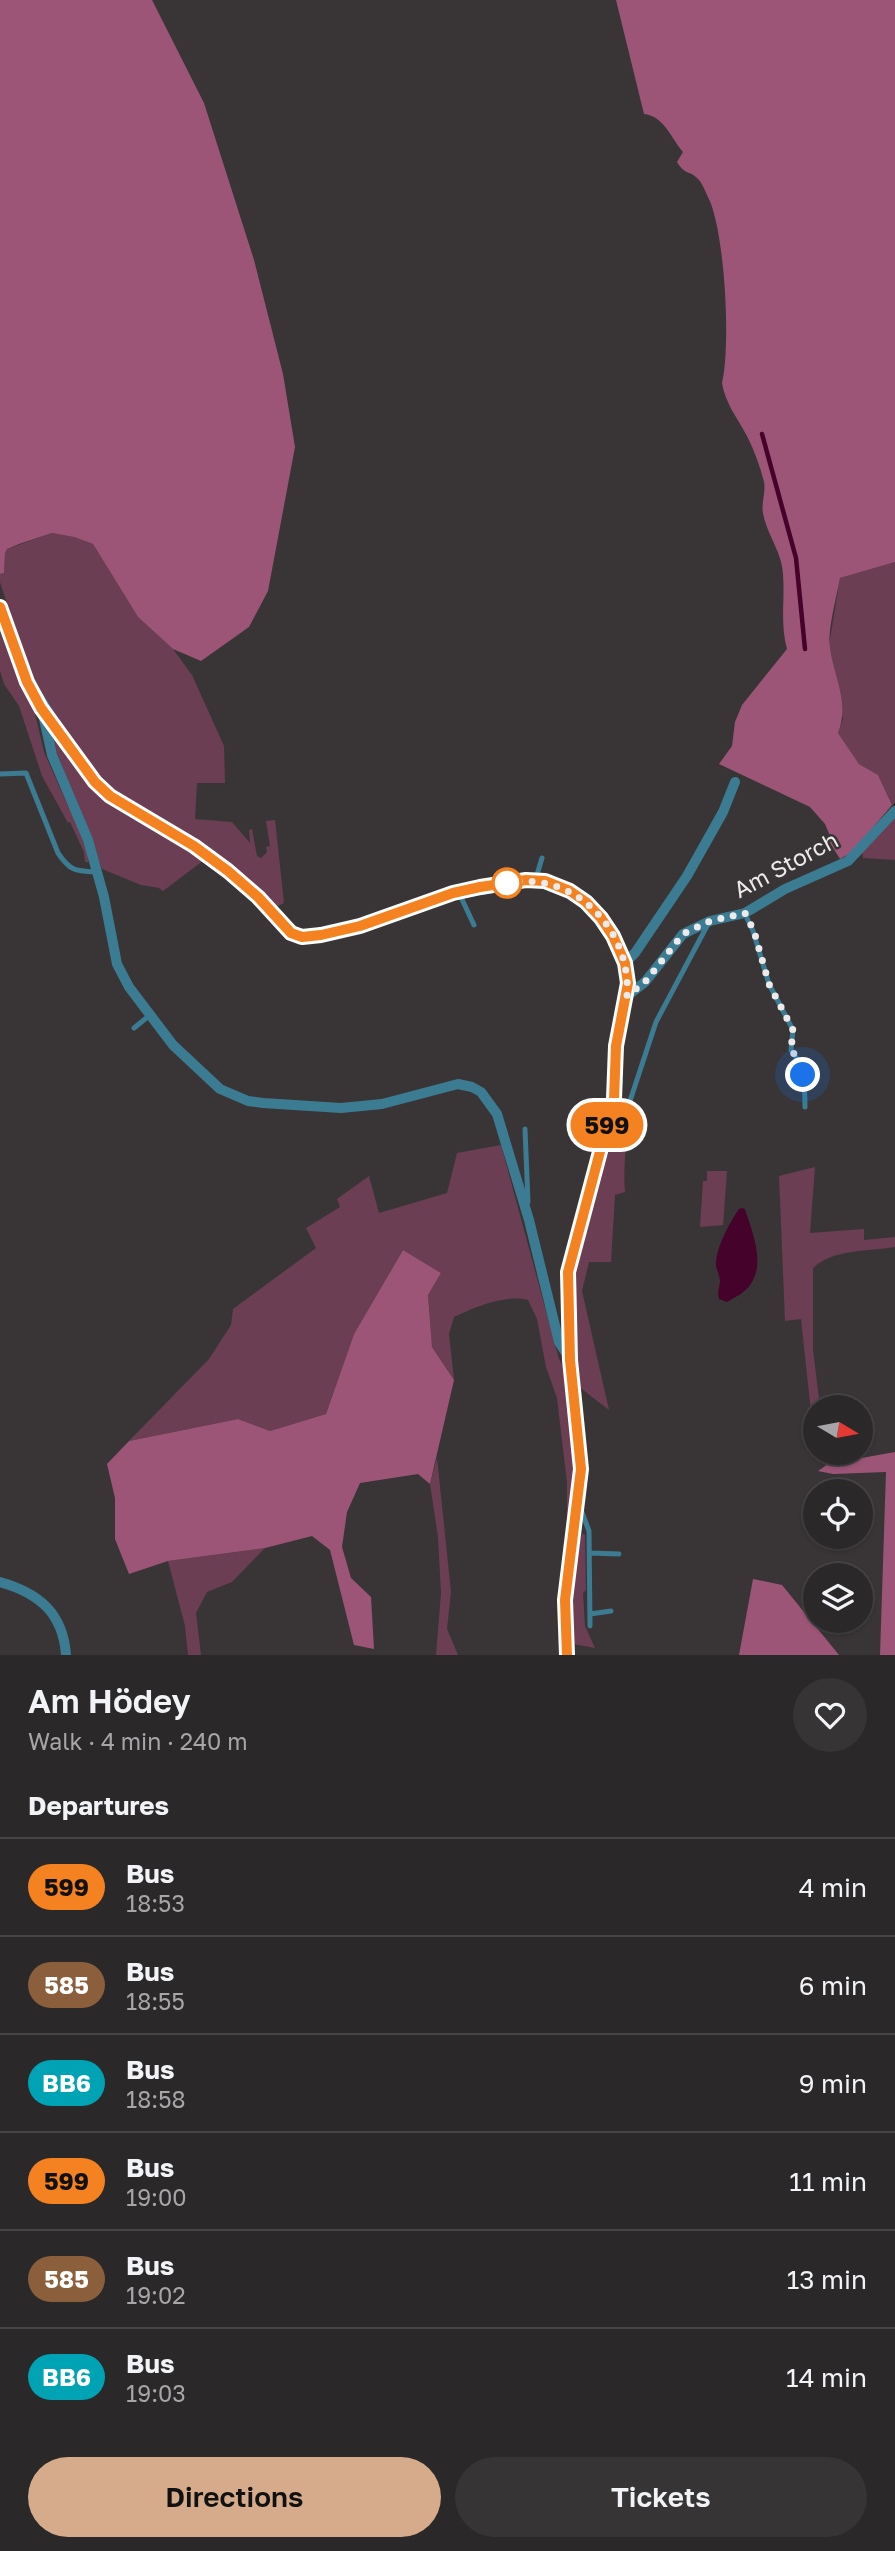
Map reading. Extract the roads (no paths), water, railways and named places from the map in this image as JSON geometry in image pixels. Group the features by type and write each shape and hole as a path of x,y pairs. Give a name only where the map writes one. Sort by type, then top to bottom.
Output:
{"street":[{"path":"0,607 27,682 41,708 95,782 110,796 194,846 228,871 258,897 291,933 302,937 321,935 360,926 459,892 526,880 559,885 586,902 613,936 625,963 628,983 616,1046 614,1099 568,1272 570,1360 581,1469 565,1600 567,1655"},
{"path":"41,708 52,755 88,840 117,964 129,987 173,1045 205,1077 230,1094 248,1101 341,1108 382,1104 458,1084 472,1087 489,1101 498,1114 559,1342 570,1360"},
{"path":"625,963 635,953 687,876 723,812 735,782"},
{"name":"Am Storch","path":"627,996 645,982 683,934 710,921 745,913 785,889 848,861 895,811"},
{"path":"0,1583 21,1588 39,1600 55,1616 63,1632 66,1655"}],"lane":[{"path":"0,774 26,773 58,853 65,864 76,871 97,872"},
{"path":"535,881 542,858"},
{"path":"459,892 474,925"},
{"path":"745,913 754,931 773,993 793,1030 791,1050 799,1060 803,1075 805,1107"},
{"path":"606,1130 615,1126 628,1107 656,1022 710,921"},
{"path":"134,1028 150,1015"},
{"path":"525,1129 528,1220"},
{"path":"578,1501 589,1531 590,1626"},
{"path":"589,1553 619,1554"},
{"path":"590,1614 611,1611"}],"waterway":[{"path":"762,434 796,558 805,649"}]}
